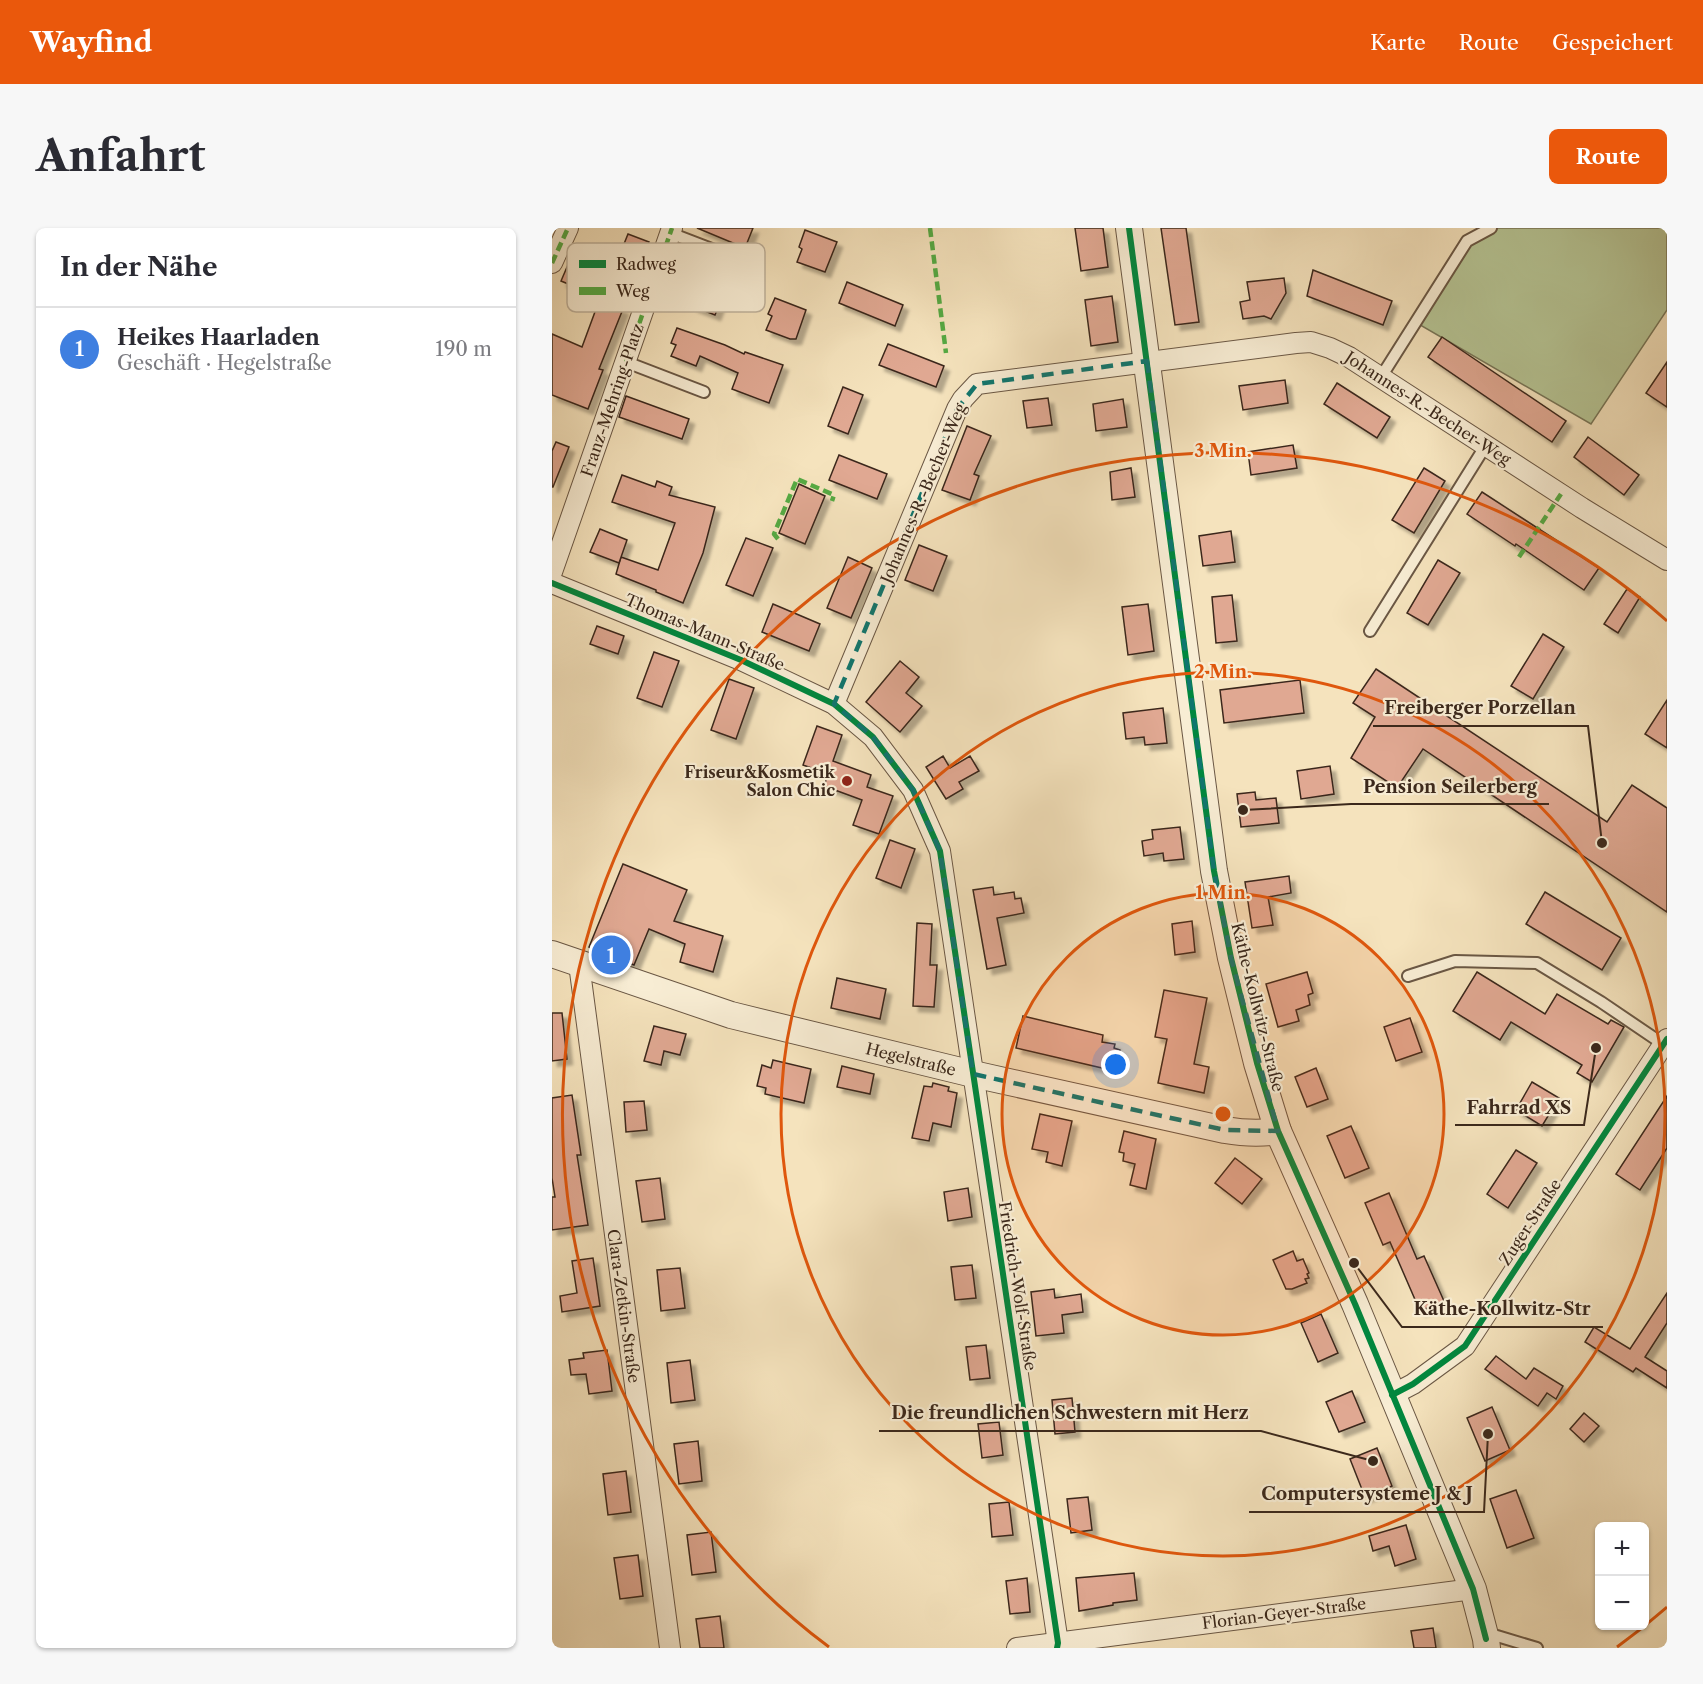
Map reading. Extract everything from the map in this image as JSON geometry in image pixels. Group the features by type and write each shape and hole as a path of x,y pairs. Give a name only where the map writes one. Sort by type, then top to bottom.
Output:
{"street":[{"path":"552,263 568,228"},
{"name":"Käthe-Kollwitz-Straße","path":"1129,228 1214,871 1233,968 1262,1081 1278,1131 1355,1304 1473,1589 1487,1643"},
{"name":"Franz-Mehring-Platz","path":"552,572 643,312"},
{"name":"Johannes-R.-Becher-Weg","path":"834,704 952,420 957,409 977,384 1311,342 1340,352 1381,377 1582,508 1667,560"},
{"name":"Thomas-Mann-Straße","path":"552,583 741,660 834,704 873,737 913,790 940,851 973,1074"},
{"name":"Hegelstraße","path":"552,954 731,1015 973,1074 1225,1131 1254,1133 1278,1131"},
{"name":"Clara-Zetkin-Straße","path":"579,964 670,1648"},
{"name":"Zuger Straße","path":"1392,1395 1413,1384 1465,1346 1665,1041"},
{"name":"Friedrich-Wolf-Straße","path":"973,1074 1058,1646"},
{"name":"Florian-Geyer-Straße","path":"1017,1648 1058,1646 1172,1627 1473,1589"}],"lane":[{"path":"1381,377 1467,241 1491,228"},
{"path":"671,230 702,243"},
{"path":"626,362 704,392"},
{"path":"1370,630 1486,445"},
{"path":"1408,976 1455,961 1537,963 1665,1041"},
{"path":"1487,1643 1497,1636 1537,1648"}],"highlighted area":[{"path":"1147,361 1214,871 1231,958 1278,1131 1225,1130 973,1074 940,851 913,790 873,737 834,704 957,409 977,384"}],"green space":[{"path":"1491,228 1667,228 1667,310 1591,424 1415,322 1467,241"}],"building":[{"path":"697,228 753,228 747,243 733,243"},
{"path":"1075,228 1103,228 1108,267 1081,271"},
{"path":"1161,228 1186,228 1199,322 1175,325"},
{"path":"805,230 837,242 825,272 797,262"},
{"path":"628,234 649,242 649,243 624,243"},
{"path":"567,267 567,283 561,281"},
{"path":"1313,270 1392,301 1383,325 1307,296"},
{"path":"1284,278 1286,293 1271,319 1264,316 1243,319 1240,302 1250,300 1247,282"},
{"path":"847,282 903,305 895,326 839,303"},
{"path":"1112,296 1118,342 1091,346 1085,300"},
{"path":"775,298 806,310 796,339 766,330 772,316 768,314"},
{"path":"595,312 622,312 599,369 603,370 588,409 552,395 552,334 582,347"},
{"path":"677,328 744,354 745,352 783,365 769,403 732,389 738,373 700,356 696,366 671,356 676,345 671,343"},
{"path":"1442,337 1566,421 1552,442 1428,357"},
{"path":"888,344 944,366 936,387 879,365"},
{"path":"1667,362 1667,407 1646,393"},
{"path":"1285,380 1288,403 1243,410 1239,386"},
{"path":"1337,383 1390,417 1377,438 1324,404"},
{"path":"843,387 863,395 848,434 828,426"},
{"path":"626,396 689,419 682,439 619,417"},
{"path":"1048,398 1052,425 1027,428 1023,401"},
{"path":"1123,399 1127,427 1096,431 1093,404"},
{"path":"967,426 991,436 974,474 979,476 970,500 942,490"},
{"path":"1588,437 1639,475 1624,495 1574,457"},
{"path":"556,442 569,447 552,487 552,451"},
{"path":"1293,445 1297,468 1251,475 1248,452"},
{"path":"839,455 887,474 877,499 829,480"},
{"path":"1131,468 1135,497 1112,500 1110,472"},
{"path":"1424,468 1445,481 1414,533 1392,520"},
{"path":"622,475 655,487 657,481 672,487 669,495 715,507 703,553 683,603 616,574 621,557 658,570 675,523 612,502"},
{"path":"799,484 825,496 805,544 779,533"},
{"path":"1482,492 1599,568 1584,590 1467,514"},
{"path":"600,529 627,540 619,563 590,552"},
{"path":"1231,531 1235,562 1203,566 1199,536"},
{"path":"746,538 773,548 753,596 726,585"},
{"path":"919,545 947,556 933,591 905,580"},
{"path":"848,557 872,568 851,618 827,608"},
{"path":"1438,560 1460,573 1428,625 1407,613"},
{"path":"1627,589 1640,597 1618,633 1604,624"},
{"path":"1232,595 1237,641 1216,643 1212,597"},
{"path":"773,604 820,624 809,651 762,632"},
{"path":"1148,604 1154,651 1128,655 1122,607"},
{"path":"597,626 624,636 618,654 590,644"},
{"path":"1543,634 1564,647 1533,699 1511,686"},
{"path":"654,652 679,661 662,707 637,698"},
{"path":"900,661 919,677 906,693 922,706 900,732 866,702"},
{"path":"1376,669 1607,822 1632,785 1667,808 1667,912 1423,749 1397,788 1351,758 1375,717 1353,703"},
{"path":"729,679 754,688 736,739 711,730"},
{"path":"1300,680 1304,713 1224,723 1220,690"},
{"path":"1667,700 1667,748 1645,734"},
{"path":"1163,708 1167,743 1145,745 1144,737 1126,739 1123,713"},
{"path":"817,726 842,735 833,761 871,775 867,787 893,796 879,834 853,825 862,800 824,786 828,774 803,765"},
{"path":"943,756 950,768 970,756 979,771 959,782 963,789 946,799 926,767"},
{"path":"1330,766 1334,794 1301,799 1297,771"},
{"path":"1255,792 1256,800 1276,798 1279,823 1241,827 1237,794"},
{"path":"1180,827 1184,859 1164,861 1163,853 1144,856 1142,841 1153,839 1152,830"},
{"path":"890,840 915,849 901,888 876,878"},
{"path":"623,864 687,890 674,921 723,936 713,972 680,962 685,944 649,929 634,965 589,947"},
{"path":"1289,876 1291,893 1268,897 1273,925 1252,928 1245,882"},
{"path":"993,887 994,895 1014,892 1015,899 1021,898 1024,913 997,918 1006,965 987,969 973,890"},
{"path":"1545,892 1621,938 1602,970 1526,924"},
{"path":"1192,921 1195,952 1175,955 1172,924"},
{"path":"917,923 932,924 930,965 937,965 934,1007 913,1006"},
{"path":"1307,972 1313,993 1308,995 1310,1005 1296,1010 1299,1021 1278,1027 1266,984"},
{"path":"1477,972 1545,1014 1557,994 1608,1024 1611,1020 1624,1027 1592,1082 1577,1073 1582,1065 1511,1022 1500,1040 1453,1011"},
{"path":"837,978 886,989 880,1019 831,1008"},
{"path":"1164,990 1207,998 1194,1064 1209,1067 1204,1093 1158,1083 1167,1039 1155,1037"},
{"path":"552,1013 562,1013 567,1059 552,1061"},
{"path":"1023,1016 1103,1035 1102,1042 1115,1044 1114,1048 1120,1050 1115,1071 1016,1048"},
{"path":"1410,1018 1422,1052 1396,1061 1384,1027"},
{"path":"654,1026 686,1034 680,1055 664,1051 661,1065 644,1061"},
{"path":"773,1060 811,1069 804,1103 765,1094 766,1088 757,1086 762,1065 771,1068"},
{"path":"842,1066 874,1074 870,1094 837,1087"},
{"path":"1316,1068 1328,1099 1307,1107 1295,1077"},
{"path":"1532,1082 1559,1098 1542,1126 1516,1110"},
{"path":"933,1083 949,1087 948,1091 957,1093 951,1127 933,1123 929,1141 912,1138 924,1086 932,1087"},
{"path":"572,1095 581,1155 577,1155 588,1225 552,1230 552,1197 555,1197 552,1178 552,1098"},
{"path":"1667,1096 1667,1148 1640,1190 1616,1174"},
{"path":"644,1101 647,1130 626,1132 624,1102"},
{"path":"1040,1114 1072,1121 1062,1166 1046,1162 1048,1152 1032,1149"},
{"path":"1351,1126 1369,1168 1345,1178 1327,1136"},
{"path":"1124,1131 1156,1139 1146,1189 1130,1185 1135,1164 1123,1161 1124,1153 1119,1152"},
{"path":"1516,1150 1537,1163 1508,1208 1487,1194"},
{"path":"1235,1158 1262,1179 1242,1204 1215,1183"},
{"path":"660,1178 665,1219 642,1222 636,1181"},
{"path":"968,1188 972,1217 948,1221 944,1192"},
{"path":"1389,1193 1417,1259 1424,1256 1444,1301 1420,1311 1390,1242 1383,1245 1365,1203"},
{"path":"1293,1251 1297,1261 1303,1259 1309,1278 1305,1279 1307,1283 1286,1289 1273,1260"},
{"path":"593,1258 600,1306 562,1312 560,1296 577,1293 572,1261"},
{"path":"972,1265 976,1298 955,1300 951,1267"},
{"path":"680,1268 685,1308 661,1311 657,1270"},
{"path":"1054,1289 1055,1298 1081,1294 1083,1312 1062,1315 1064,1333 1036,1336 1031,1292"},
{"path":"1667,1293 1667,1323 1645,1357 1667,1371 1667,1388 1636,1368 1633,1372 1585,1342 1594,1327 1630,1349"},
{"path":"1321,1314 1338,1353 1318,1362 1301,1323"},
{"path":"986,1345 990,1378 970,1380 966,1347"},
{"path":"607,1350 612,1391 589,1394 586,1374 571,1375 569,1360 584,1358 583,1353"},
{"path":"1496,1356 1526,1379 1534,1368 1563,1386 1556,1399 1547,1393 1538,1406 1485,1369"},
{"path":"690,1360 695,1400 671,1403 667,1363"},
{"path":"1352,1391 1365,1422 1339,1432 1326,1402"},
{"path":"1072,1398 1075,1432 1055,1434 1052,1400"},
{"path":"1492,1407 1510,1450 1485,1461 1467,1418"},
{"path":"1584,1413 1599,1426 1584,1442 1570,1429"},
{"path":"999,1422 1003,1455 982,1458 978,1424"},
{"path":"698,1441 702,1481 679,1484 674,1444"},
{"path":"1377,1448 1392,1486 1365,1497 1350,1459"},
{"path":"626,1471 631,1512 608,1515 603,1474"},
{"path":"1516,1490 1534,1538 1507,1548 1490,1499"},
{"path":"1088,1497 1092,1530 1071,1533 1067,1499"},
{"path":"1009,1502 1013,1535 992,1537 989,1504"},
{"path":"1406,1525 1416,1559 1395,1566 1389,1546 1373,1551 1369,1536"},
{"path":"711,1532 716,1572 692,1575 687,1535"},
{"path":"638,1555 643,1596 620,1599 614,1558"},
{"path":"1134,1573 1137,1600 1079,1611 1076,1578"},
{"path":"1027,1578 1030,1612 1010,1614 1006,1581"},
{"path":"720,1616 724,1648 700,1648 696,1619"},
{"path":"1433,1628 1436,1648 1414,1648 1411,1631"}],"marked path":[{"path":"552,263 568,228"},
{"path":"667,243 672,228"},
{"path":"930,228 946,353"},
{"path":"626,362 643,312"},
{"path":"778,539 774,534 797,479 834,495 832,501"},
{"path":"1519,557 1561,494"}],"cycle path":[{"path":"1129,228 1214,871 1231,958 1257,1063 1278,1131 1355,1304 1473,1589 1486,1639"},
{"path":"552,583 741,660 834,704 873,737 913,790 940,851 1057,1648"},
{"path":"1392,1395 1413,1384 1465,1346 1667,1039"}],"place":[{"name":"Friseur&Kosmetik Salon Chic","path":"847,781"},
{"name":"Pension Seilerberg","path":"1243,810"},
{"name":"Freiberger Porzellan","path":"1602,843"},
{"name":"Heikes Haarladen","path":"611,955"},
{"name":"Fahrrad XS","path":"1596,1048"},
{"name":"Käthe-Kollwitz-Str","path":"1354,1263"},
{"name":"Computersysteme J & J","path":"1488,1434"},
{"name":"Die freundlichen Schwestern mit Herz","path":"1373,1461"}]}
